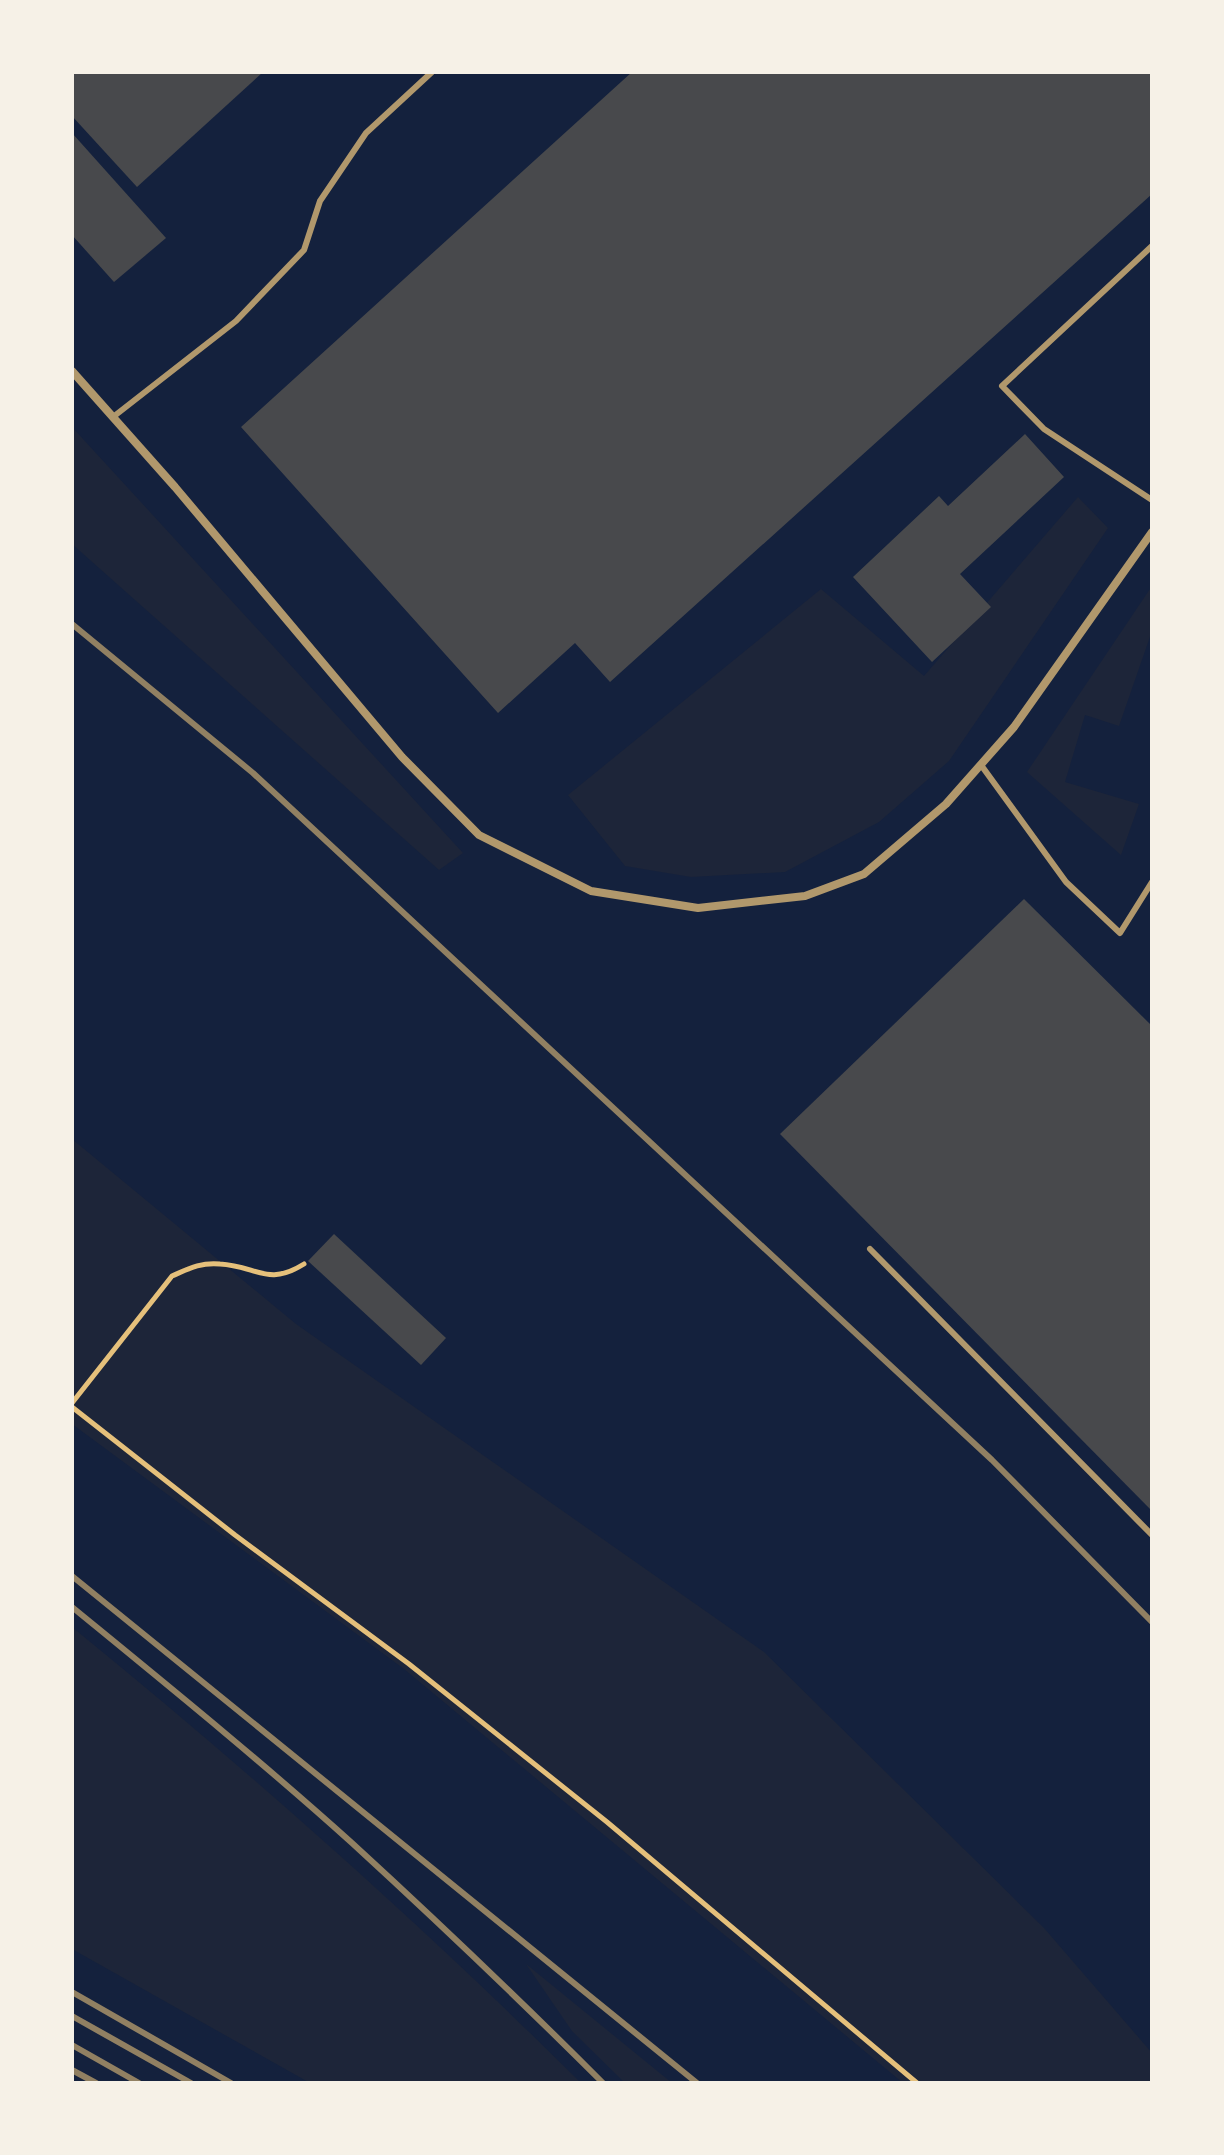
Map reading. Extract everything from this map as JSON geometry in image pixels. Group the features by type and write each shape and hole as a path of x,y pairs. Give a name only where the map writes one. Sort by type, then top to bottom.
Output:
{"street":[{"path":"72,371 402,757 479,835 591,891 698,908 805,896 864,874 946,804 1014,727 1152,532"}],"lane":[{"path":"113,417 236,321 304,250 320,201 366,133 432,72"},
{"path":"1152,246 1002,386 1044,429 1152,500"},
{"path":"981,765 1066,882 1120,933 1152,882"},
{"path":"870,1249 1152,1535"}],"path":[{"path":"304,1264 288,1273 268,1276 219,1264 195,1265 172,1276 72,1405 607,1822 917,2083"}],"shaded area":[{"path":"72,427 463,853 439,870 72,544"},
{"path":"1078,497 1108,528 949,761 879,822 785,872 691,877 625,866 568,795 821,589 924,676"},
{"path":"1152,586 1152,631 1119,726 1085,715 1065,782 1139,804 1121,855 1027,772"},
{"path":"72,1139 296,1324 764,1652 1044,1928 1152,2053 1152,2083 903,2083 404,1669 72,1424"},
{"path":"72,1627 332,1849 458,1964 581,2083 310,2083 72,1949"},
{"path":"526,1964 672,2083 625,2083 572,2031"}],"building":[{"path":"72,72 263,72 137,187 72,116"},
{"path":"632,72 1152,72 1152,194 610,682 575,643 498,713 241,427"},
{"path":"72,133 166,238 114,282 72,235"},
{"path":"1025,434 1064,477 960,574 991,607 932,662 853,577 939,496 948,506"},
{"path":"1024,899 1152,1026 1152,1511 780,1134"},
{"path":"334,1234 446,1338 421,1365 308,1261"}],"railway":[{"path":"72,624 253,773 992,1460 1152,1622"},
{"path":"72,1576 697,2083"},
{"path":"72,1607 352,1843 603,2083"},
{"path":"72,1992 231,2083"},
{"path":"72,2016 191,2083"},
{"path":"72,2045 139,2083"},
{"path":"72,2070 96,2083"}]}
